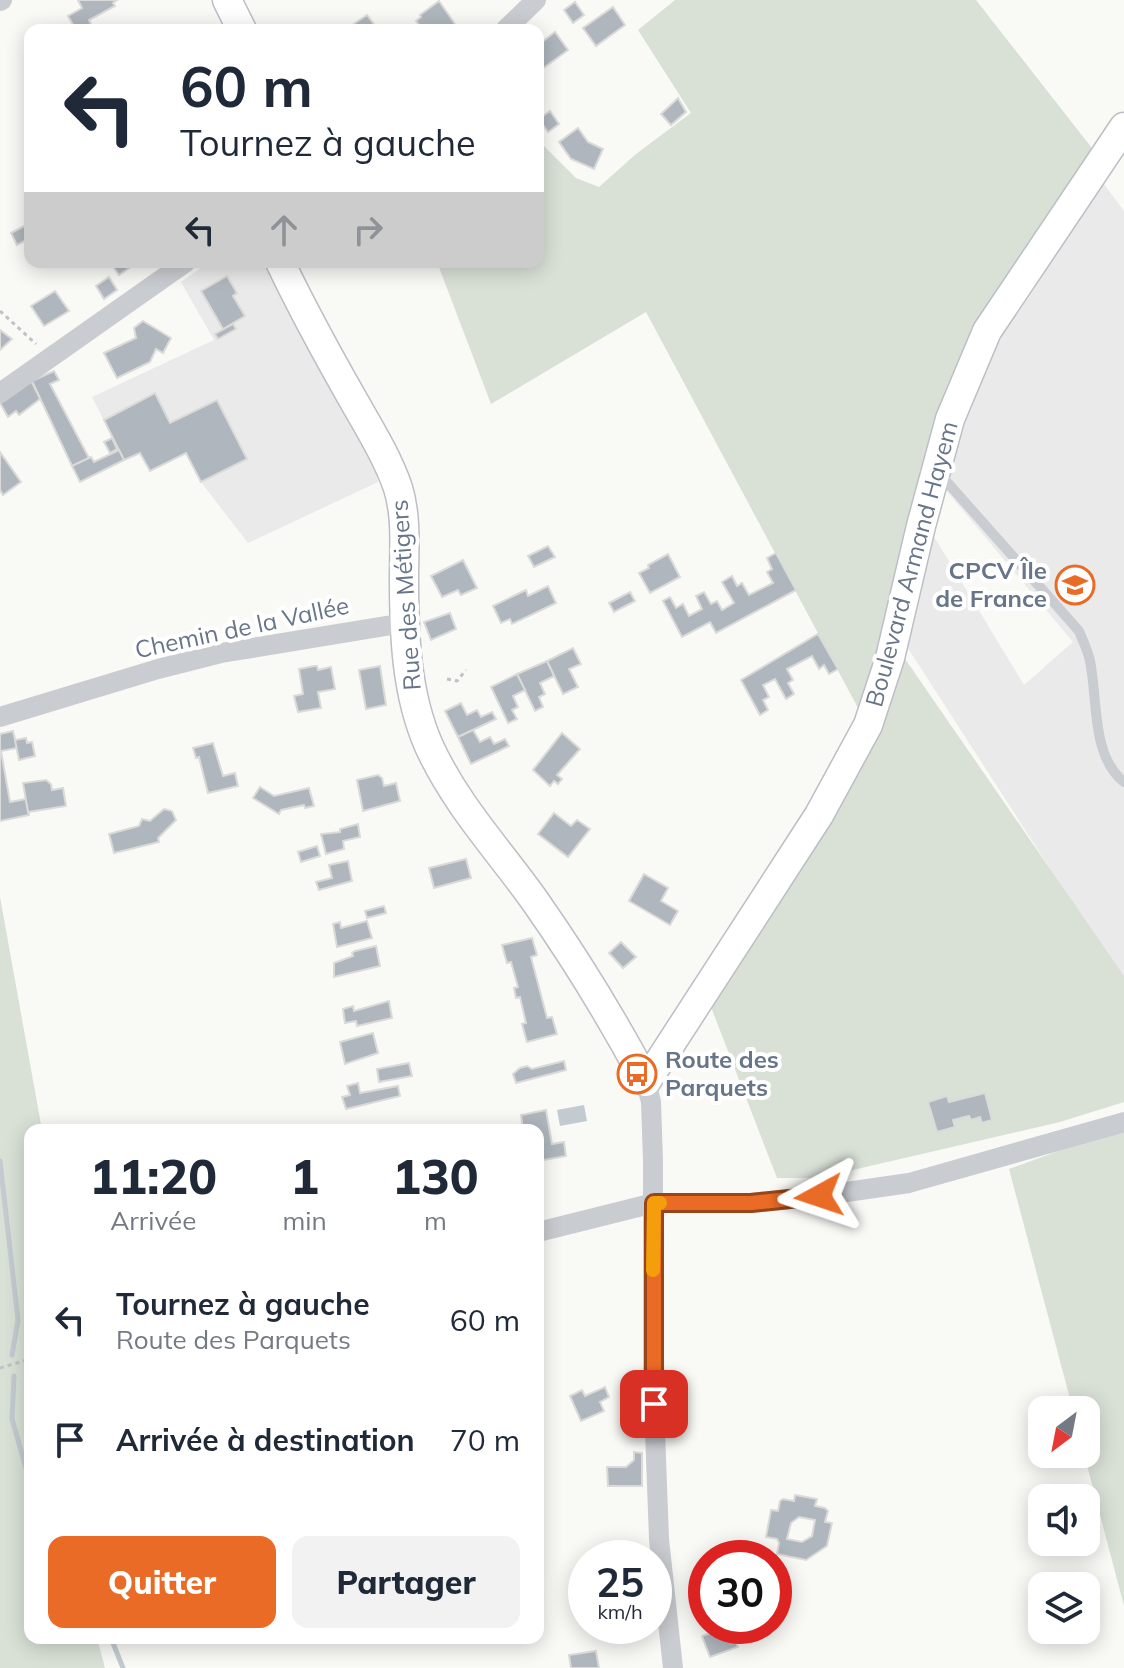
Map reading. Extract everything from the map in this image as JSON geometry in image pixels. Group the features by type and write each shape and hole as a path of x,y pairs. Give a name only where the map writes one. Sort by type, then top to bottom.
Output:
{"main road":[{"path":"227,0 239,24"},
{"name":"Boulevard Armand Hayem","path":"646,1082 811,828 868,725 890,658 935,468 950,419 987,331 1124,127"},
{"name":"Rue des Métigers","path":"283,268 303,311 381,449 398,490 404,527 404,623 415,708 428,744 465,811 535,901 628,1048 646,1082"}],"street":[{"path":"510,24 524,5"},
{"path":"0,393 174,268"},
{"name":"Chemin de la Vallée","path":"0,717 209,656 404,623"},
{"path":"646,1082 651,1102 654,1203 653,1376 659,1539 673,1668"},
{"path":"544,1230 654,1203 751,1203 909,1183 1124,1122"}],"lane":[{"path":"935,468 1079,631 1090,658 1103,750 1117,776 1124,782"}],"path":[{"path":"0,311 26,332 49,358"},
{"path":"447,679 457,681 466,670"},
{"path":"0,1368 24,1361"}],"shaded area":[{"path":"675,0 976,0 1095,152 981,331 865,721 646,312 491,404 439,268 544,268 544,146 576,178 599,187 636,154 691,113 638,30"},
{"name":"CPCV Île de France","path":"1098,176 1124,211 1124,983 902,639 930,530 1024,685 1073,642 939,482 995,334"},
{"path":"201,268 272,268 374,464 378,482 248,543 201,482 186,453 150,471 140,453 124,460 92,397 214,340 181,282"},
{"path":"901,653 1124,976 1124,1102 1060,1122 818,1178 777,1178 709,1002"},
{"path":"0,897 41,1124 24,1124 24,1644 99,1644 105,1668 0,1668"},
{"path":"584,1105 587,1121 560,1126 557,1110"},
{"path":"1124,1127 1124,1606 1100,1515 1100,1484 1092,1484 1088,1468 1100,1468 1100,1396 1069,1396 1009,1169"}],"building":[{"path":"78,0 117,0 113,3 115,6 89,20 91,24 73,24 68,16 82,8"},
{"path":"439,1 455,24 418,24 416,21"},
{"path":"575,2 584,15 573,23 564,10"},
{"path":"613,7 625,25 596,46 583,28"},
{"path":"367,15 374,24 354,24"},
{"path":"555,32 568,50 544,68 544,40"},
{"path":"678,98 686,112 671,125 661,114"},
{"path":"550,111 559,124 548,132 544,126 544,115"},
{"path":"578,128 588,142 603,149 594,169 571,159 559,142"},
{"path":"24,226 24,241 17,245 11,233"},
{"path":"114,268 129,268 119,275"},
{"path":"227,276 237,293 233,296 245,316 223,329 201,291"},
{"path":"109,277 117,290 104,299 96,286"},
{"path":"55,291 69,311 44,326 31,306"},
{"path":"143,321 171,338 163,353 156,349 150,362 117,378 104,353 136,338 134,328"},
{"path":"233,324 236,329 218,339 215,334"},
{"path":"0,330 12,339 0,350"},
{"path":"54,371 59,380 50,384 89,458 72,466 32,381"},
{"path":"31,380 40,399 19,415 16,411 8,417 0,403"},
{"path":"155,393 170,423 217,400 247,459 201,482 186,453 150,471 140,453 124,460 104,420"},
{"path":"112,438 117,449 110,453 104,442"},
{"path":"119,450 124,460 80,482 72,466 91,457 94,462"},
{"path":"0,452 21,482 3,495 0,490"},
{"path":"548,546 555,557 534,567 528,556"},
{"path":"776,553 796,590 716,633 710,622 682,637 663,601 670,597 676,608 683,604 689,616 702,609 696,596 704,592 711,604 717,601 722,610 734,603 722,582 732,576 737,586 742,583 749,595 773,583 767,572 772,569 767,558"},
{"path":"668,554 680,577 650,593 639,573"},
{"path":"463,560 477,588 461,595 458,590 442,597 431,576"},
{"path":"548,586 556,603 512,624 510,619 501,623 493,606 526,590 528,596"},
{"path":"630,592 635,601 614,612 609,603"},
{"path":"450,613 456,629 431,640 424,622"},
{"path":"818,634 838,669 829,674 824,665 819,669 812,656 787,669 793,680 788,683 794,694 786,699 775,679 763,685 769,697 763,700 768,710 760,715 741,680"},
{"path":"573,648 581,664 569,669 578,687 563,694 547,661"},
{"path":"547,661 554,676 540,683 545,694 539,697 543,707 535,711 517,674"},
{"path":"317,666 318,670 331,667 335,689 318,692 321,708 298,712 294,696 303,694 299,669"},
{"path":"380,666 386,705 366,709 359,670"},
{"path":"517,674 525,690 513,696 518,707 512,710 517,719 508,723 491,687"},
{"path":"461,703 467,715 477,710 481,717 492,712 496,719 458,737 445,711"},
{"path":"473,730 480,742 490,737 494,744 505,739 509,746 471,764 458,737"},
{"path":"13,731 17,748 1,751 10,802 26,799 29,815 0,821 0,734"},
{"path":"562,733 580,749 557,775 562,779 558,784 554,781 550,786 533,770"},
{"path":"26,738 27,743 32,742 35,756 19,760 15,740"},
{"path":"213,743 223,776 235,773 238,786 208,793 199,757 196,758 193,748"},
{"path":"378,775 384,786 396,783 400,801 363,811 357,780"},
{"path":"46,780 52,790 63,788 66,806 28,812 23,783"},
{"path":"260,787 274,796 309,788 314,806 281,810 279,814 253,798"},
{"path":"164,809 172,811 176,820 158,838 159,842 114,853 109,834 139,826 142,819 150,821"},
{"path":"554,813 571,826 577,820 590,829 568,857 538,834"},
{"path":"358,824 360,837 343,841 344,849 326,854 321,834 340,832 340,829"},
{"path":"317,846 320,856 301,862 298,852"},
{"path":"466,859 471,878 434,888 429,868"},
{"path":"348,861 352,881 319,890 316,882 332,878 329,865"},
{"path":"644,874 668,888 661,901 678,911 670,925 629,901"},
{"path":"384,906 386,913 367,918 365,911"},
{"path":"367,921 372,938 337,947 333,924 340,922 341,928"},
{"path":"532,938 537,955 531,957 547,1018 552,1017 557,1034 527,1042 520,997 516,998 514,988 518,987 502,945"},
{"path":"621,942 636,957 623,968 609,953"},
{"path":"376,946 380,966 334,977 334,963 353,956 355,951"},
{"path":"389,1001 392,1018 357,1026 356,1021 345,1023 343,1009 353,1006 354,1011"},
{"path":"373,1033 378,1053 345,1064 340,1042"},
{"path":"564,1061 566,1070 516,1083 513,1074 520,1068 527,1066 532,1069"},
{"path":"409,1063 412,1076 379,1082 377,1069"},
{"path":"358,1083 360,1093 398,1086 400,1096 346,1109 342,1097 350,1095 347,1086"},
{"path":"985,1093 992,1120 982,1123 980,1117 971,1120 969,1116 953,1120 955,1127 937,1132 928,1102 947,1096 949,1102"},
{"path":"546,1110 552,1144 564,1142 566,1156 544,1160 544,1124 522,1124 521,1115"},
{"path":"605,1387 609,1397 600,1402 604,1411 581,1421 570,1396 582,1390 585,1396"},
{"path":"634,1452 642,1453 642,1486 608,1486 607,1467 626,1467 634,1460"},
{"path":"795,1495 817,1499 815,1506 828,1511 825,1522 832,1523 827,1546 806,1560 792,1557 792,1540 766,1537 771,1510 778,1511 783,1499 794,1501","holes":["799,1517 815,1520 812,1536 802,1542 787,1539 791,1523"]},
{"path":"705,1644 737,1644 738,1647 710,1657"},
{"path":"596,1651 599,1668 571,1668 569,1655"}],"waterway":[{"path":"0,1161 18,1320 12,1355"},
{"path":"14,1376 12,1419 24,1461"},
{"path":"113,1644 123,1668"}],"slow traffic":[{"path":"653,1270 654,1203 660,1203"}],"place":[{"name":"CPCV Île de France","path":"1075,585"},
{"name":"Route des Parquets","path":"637,1074"}],"route":[{"path":"654,1404 654,1203 751,1203 819,1196"}]}
